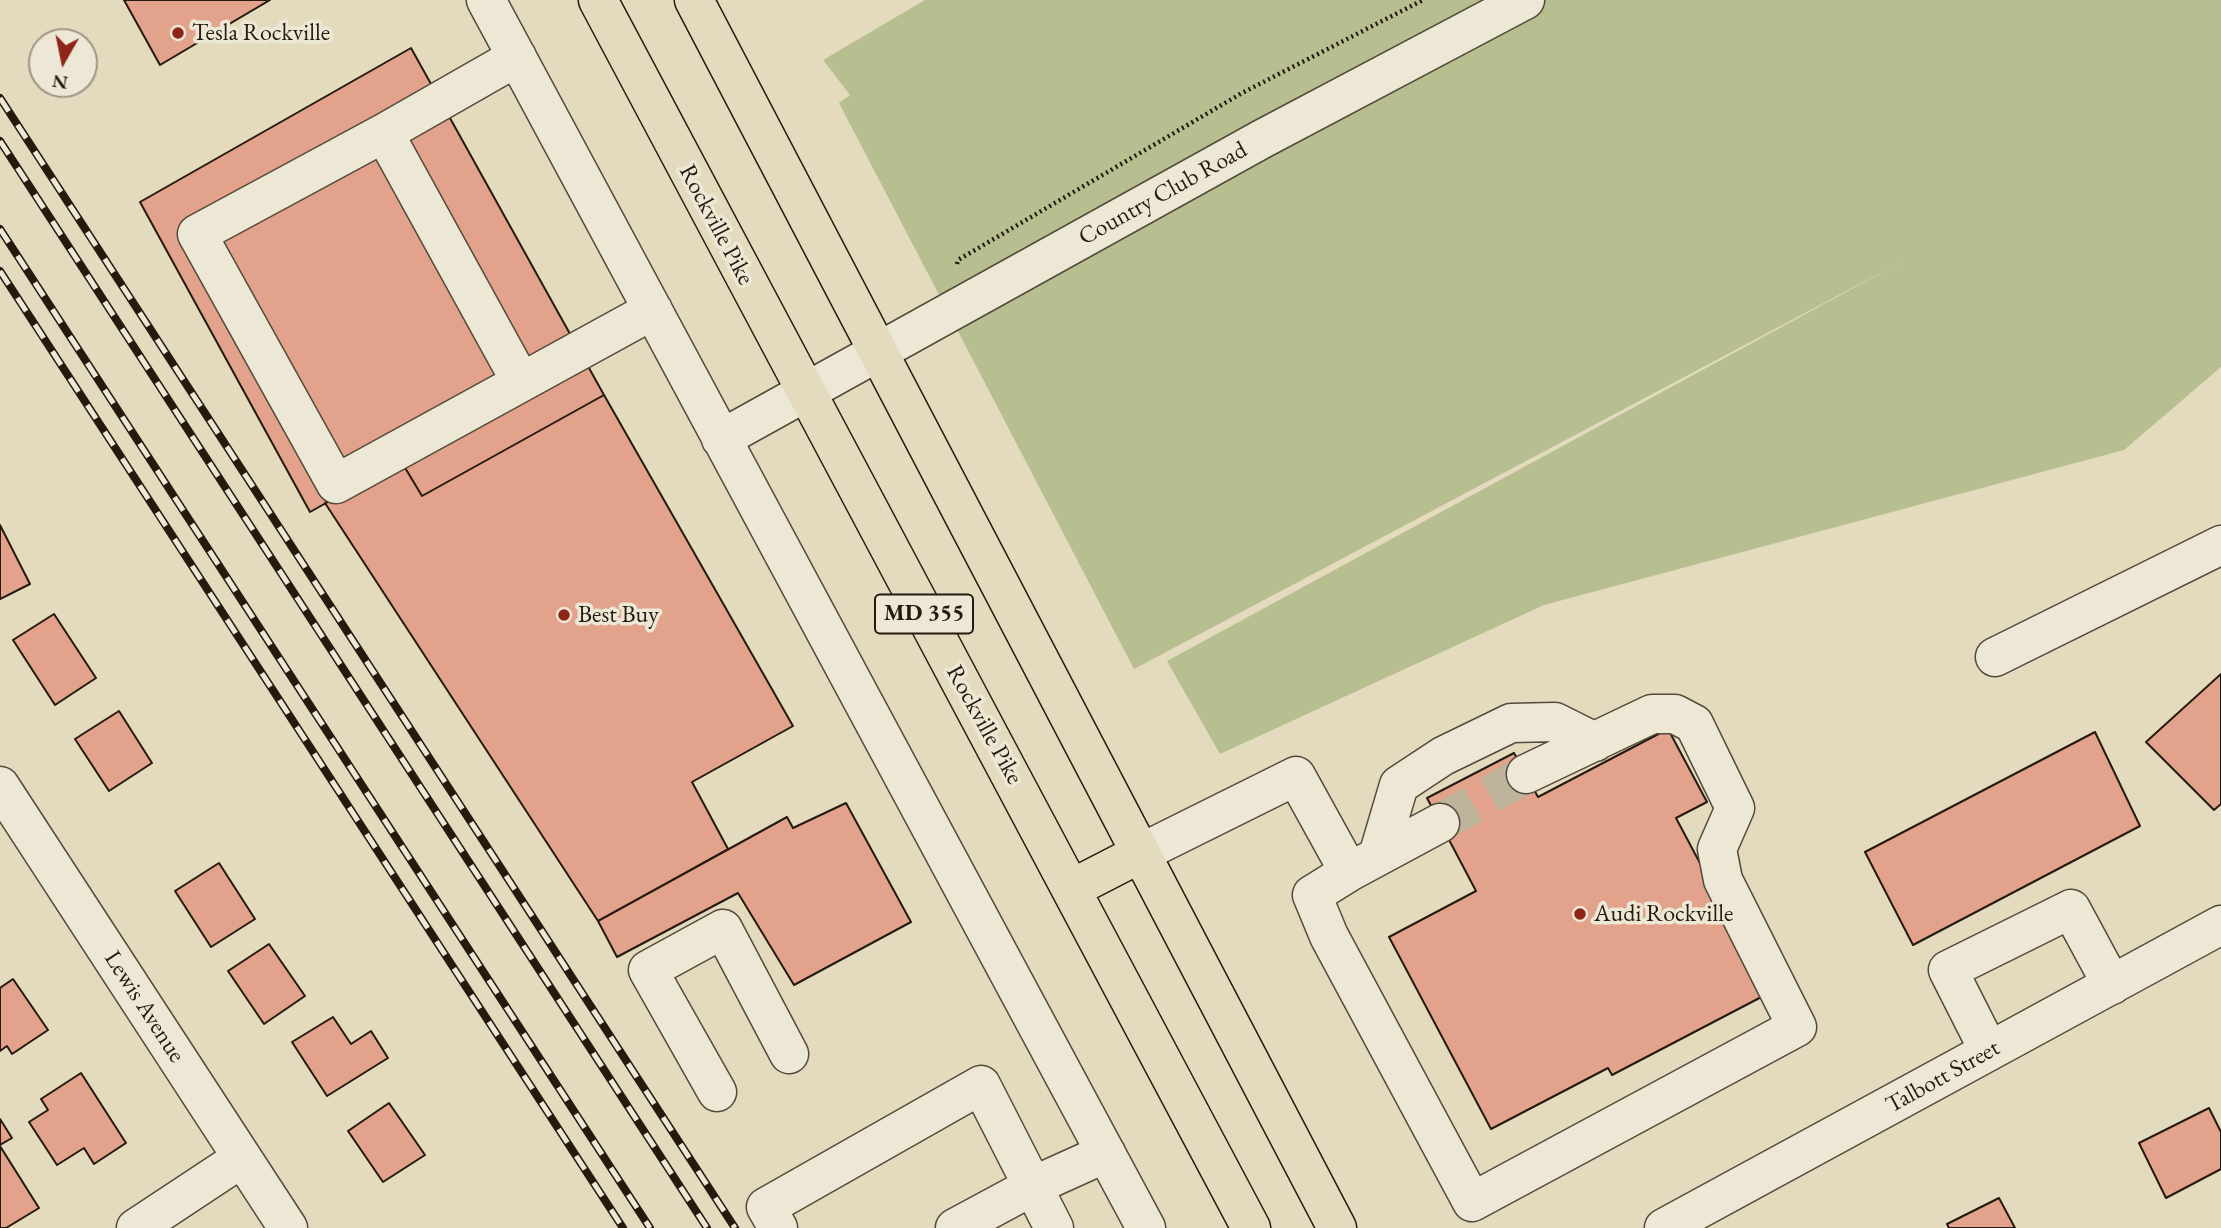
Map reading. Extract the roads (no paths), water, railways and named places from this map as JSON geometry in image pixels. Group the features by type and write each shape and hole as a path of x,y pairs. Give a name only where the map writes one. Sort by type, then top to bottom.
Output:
{"main road":[{"name":"Rockville Pike","path":"598,0 804,394 1073,888 1251,1228"},
{"name":"MD 355","path":"694,0 1337,1228"},
{"path":"1073,888 1141,853"}],"street":[{"path":"486,0 1146,1228"},
{"name":"Country Club Road","path":"721,439 1262,139 1525,0"},
{"path":"517,57 384,133 197,234 336,484 653,310"},
{"path":"384,133 521,382"},
{"path":"1995,657 2221,545"},
{"path":"1440,823 1312,895 1329,936 1472,1202 1797,1027 1723,880 1717,849 1735,808 1694,724 1675,714 1652,714 1526,774"},
{"path":"1364,864 1399,785 1443,756 1511,723 1555,722 1595,742"},
{"path":"1141,853 1296,776 1364,864"},
{"name":"Lewis Avenue","path":"0,786 288,1228"},
{"path":"1989,1051 1948,970 2071,909 2112,985"},
{"name":"Talbott Street","path":"1664,1228 2221,925"},
{"path":"717,1092 648,970 723,929 789,1054"},
{"path":"778,1228 766,1207 981,1085 1054,1228"},
{"path":"955,1228 1033,1186 1106,1153"},
{"path":"136,1228 242,1158"}],"tunnel":[{"path":"1440,823 1526,774"}],"railway":[{"path":"0,98 735,1228"},
{"path":"0,141 707,1228"},
{"path":"0,229 650,1228"},
{"path":"0,271 623,1228"}],"place":[{"name":"Tesla Rockville","path":"178,33"},
{"name":"Best Buy","path":"564,615"},
{"name":"Audi Rockville","path":"1580,914"}]}
